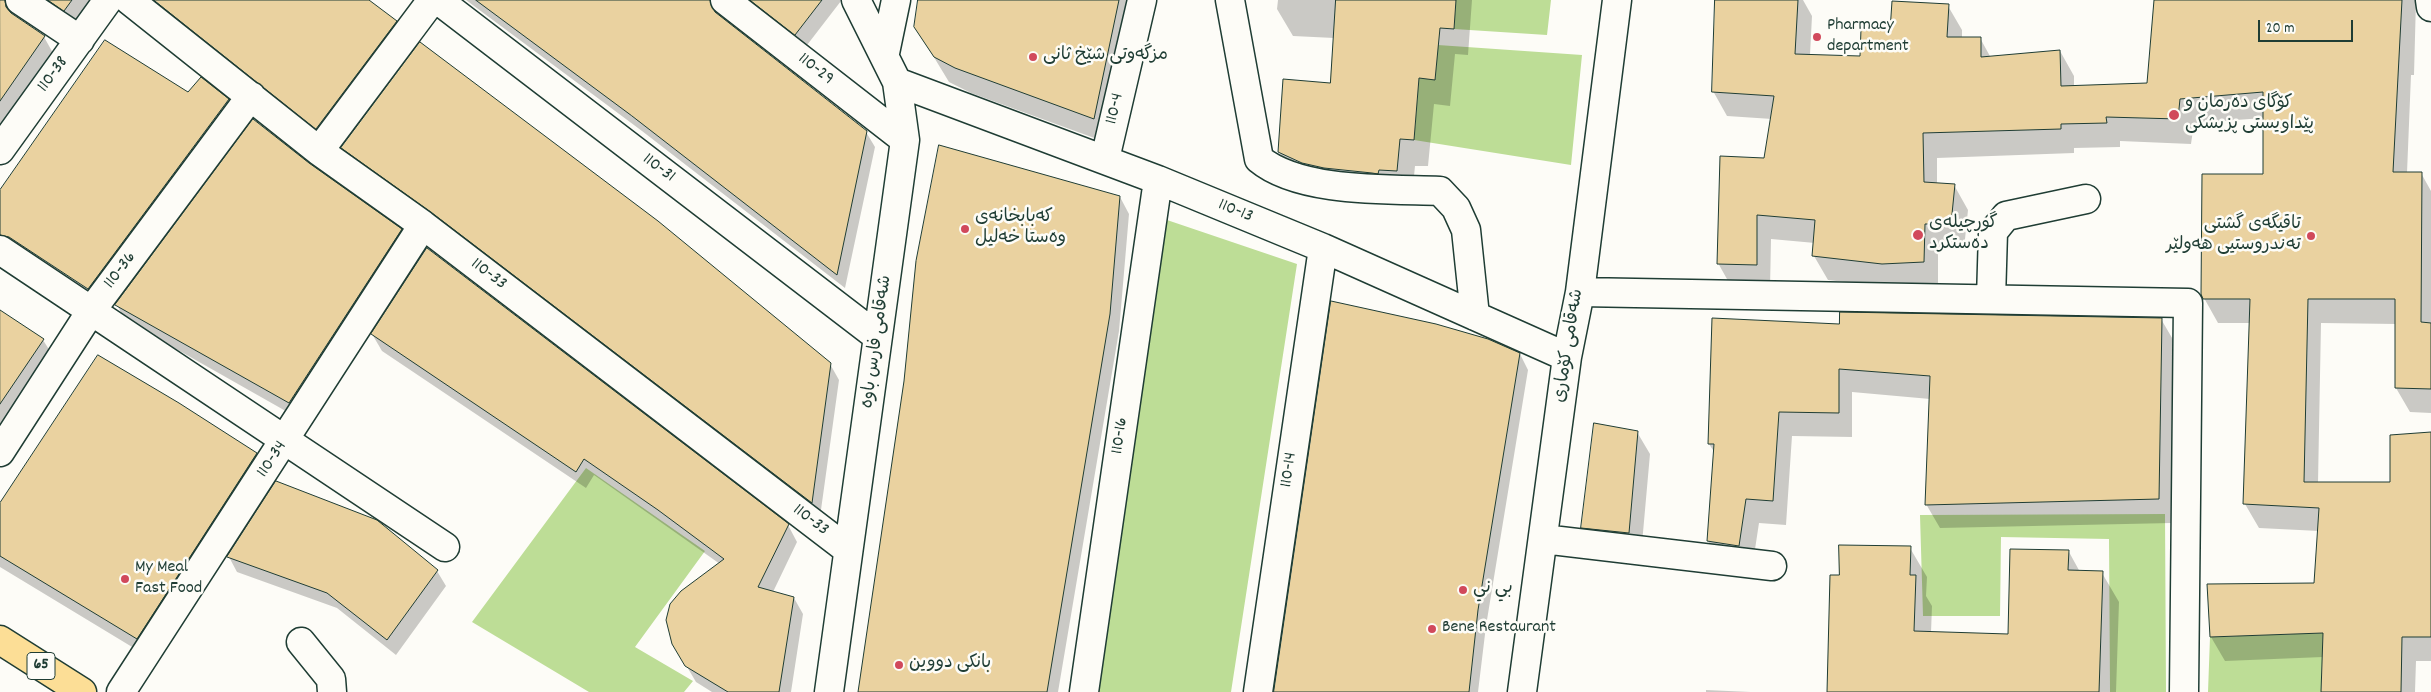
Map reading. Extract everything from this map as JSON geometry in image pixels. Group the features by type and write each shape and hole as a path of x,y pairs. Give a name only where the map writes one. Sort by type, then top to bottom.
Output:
{"highway":[{"name":"65","path":"0,640 82,692"}],"street":[{"path":"20,0 80,40"},
{"name":"110-38","path":"0,150 108,0"},
{"name":"110-33","path":"129,0 319,151 423,226 848,550"},
{"path":"319,151 432,0"},
{"name":"110-31","path":"438,0 878,337"},
{"name":"110-29","path":"725,0 905,140"},
{"name":"شەقامی فارس باوە","path":"829,692 905,140 897,82 885,53 856,0"},
{"path":"885,53 896,0"},
{"name":"110-4","path":"1105,160 1142,0"},
{"path":"1230,0 1259,159 1271,168 1325,185 1440,191 1456,208 1466,230 1475,316"},
{"name":"شەقامی کۆماری","path":"1522,692 1567,357 1580,292 1617,0"},
{"path":"2430,0 2431,7"},
{"name":"110-13","path":"897,82 1158,180 1323,248 1567,357"},
{"name":"110-36","path":"0,452 91,311 251,96"},
{"name":"110-16","path":"1084,692 1158,180"},
{"path":"1991,299 1993,232 2006,216 2086,199"},
{"name":"110-34","path":"121,692 286,441 423,226"},
{"name":"110-14","path":"1258,692 1323,248"},
{"path":"0,250 444,547"},
{"path":"1580,292 2188,303 2184,692"},
{"path":"1543,539 1772,566"},
{"path":"301,642 331,679 332,692"}],"green space":[{"path":"1456,0 1551,0 1547,35 1454,29"},
{"path":"1438,45 1582,55 1571,165 1414,140 1419,78 1435,79"},
{"path":"1167,220 1297,264 1231,692 1099,692"},
{"path":"586,468 705,551 635,647 693,681 684,692 589,692 472,622"},
{"path":"2165,514 2166,692 2110,692 2109,539 2001,537 2000,616 1923,616 1920,515"},
{"path":"2323,633 2321,692 2208,692 2210,637"}],"building":[{"path":"0,0 5,0 6,7 11,13 45,36 0,101"},
{"path":"48,0 72,0 64,11"},
{"path":"154,0 369,0 397,21 316,129"},
{"path":"476,0 710,0 715,12 867,131 837,275 632,116"},
{"path":"750,0 822,0 795,35"},
{"name":"مزگەوتی شێخ ثانی","path":"918,0 1119,0 1094,119 955,68 934,57 914,27"},
{"path":"1336,0 1456,0 1454,29 1440,28 1435,80 1419,78 1414,140 1400,139 1397,171 1379,170 1378,174 1324,168 1302,163 1278,152 1283,79 1330,83"},
{"path":"1715,0 1798,0 1795,54 1860,56 1861,29 1890,31 1892,1 1949,4 1947,37 1981,37 1981,57 2060,50 2061,86 2147,83 2154,0 2402,0 2393,172 2422,172 2421,322 2431,323 2431,389 2395,388 2395,299 2308,299 2304,482 2390,482 2390,435 2431,432 2431,637 2402,637 2401,692 2321,692 2323,633 2210,637 2207,584 2314,583 2319,508 2243,504 2250,299 2203,299 2201,294 2202,174 2263,174 2263,92 2180,99 2178,119 2106,117 2107,123 2061,124 2061,129 1923,133 1924,182 1955,184 1951,224 1925,224 1924,262 1882,264 1812,256 1815,220 1757,215 1757,265 1717,264 1720,156 1764,158 1774,96 1712,92"},
{"path":"105,40 188,92 201,77 229,99 88,289 9,237 0,235 0,190"},
{"path":"420,42 658,221 831,363 812,503 432,213 341,148"},
{"path":"253,119 309,163 402,229 289,403 115,305"},
{"path":"939,145 1120,196 1110,314 1047,692 858,692 904,381 916,261"},
{"path":"427,248 789,524 758,587 794,597 779,692 728,692 685,666 672,644 666,620 670,604 681,591 724,559 658,510 584,459 576,472 371,334"},
{"path":"1331,301 1436,324 1488,339 1520,353 1478,610 1469,692 1274,692"},
{"path":"0,310 44,339 0,404"},
{"path":"1840,312 2162,318 2159,499 1925,505 1930,376 1839,369 1839,413 1779,412 1773,501 1746,499 1739,546 1707,541 1714,444 1708,444 1712,318 1839,324"},
{"path":"98,355 179,403 257,453 137,639 0,556 0,503"},
{"path":"1594,423 1638,431 1629,533 1581,528"},
{"path":"276,481 377,520 438,570 387,640 327,593 227,557"},
{"path":"1839,545 1911,546 1910,575 1916,575 1914,631 2008,634 2010,549 2069,550 2068,570 2103,571 2099,692 1827,692 1830,575 1839,575"}],"place":[{"name":"Pharmacy department","path":"1817,37"},
{"name":"مزگەوتی شێخ ثانی","path":"1033,57"},
{"name":"کۆگای دەرمان و پێداویستی پزیشکی","path":"2174,115"},
{"name":"کەبابخانەی وەستا خەلیل","path":"965,229"},
{"name":"گورچیله‌ی ده‌ستكرد","path":"1918,235"},
{"name":"تاقیگەی گشتی تەندروستیی ھەولێر","path":"2311,236"},
{"name":"My Meal Fast Food","path":"125,579"},
{"name":"بي ني","path":"1463,590"},
{"name":"Bene Restaurant","path":"1432,629"},
{"name":"بانکی دووین","path":"899,665"}]}
